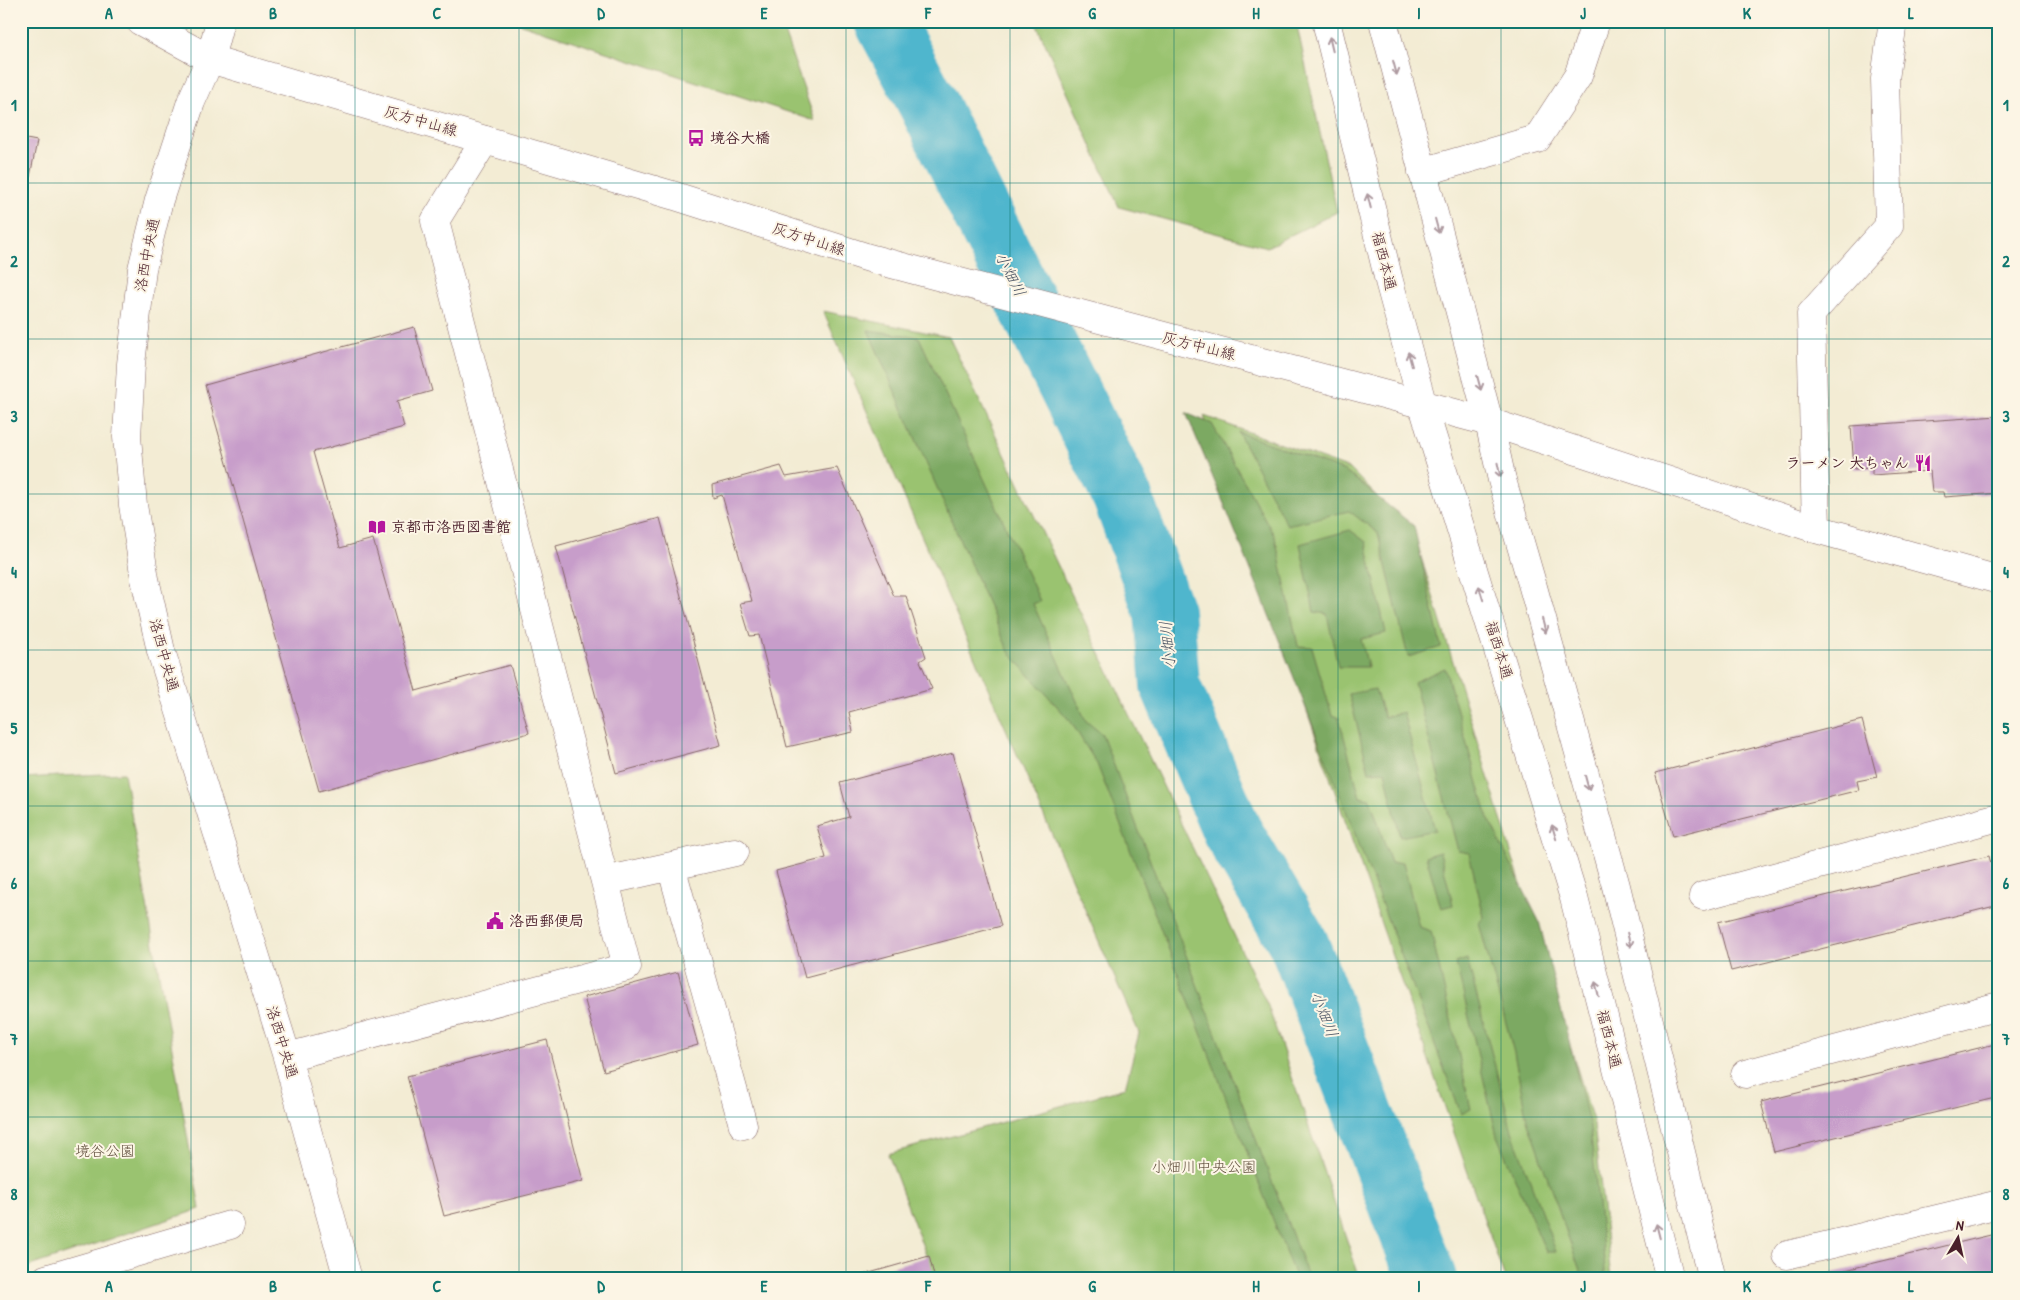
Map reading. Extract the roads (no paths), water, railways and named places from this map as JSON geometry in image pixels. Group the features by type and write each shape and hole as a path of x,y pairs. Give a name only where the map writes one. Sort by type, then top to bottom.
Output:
{"street":[{"name":"灰方中山線","path":"140,21 210,59 675,196 869,258 1489,422 1816,530 1999,580"},
{"name":"洛西中央通","path":"220,21 210,59 191,102 162,191 142,270 131,364 127,437 133,505 145,579 161,651 287,1057 348,1279"},
{"name":"福西本通","path":"1326,21 1389,281 1423,406 1574,898 1670,1279"},
{"path":"1383,21 1489,422 1502,480 1616,886 1712,1279"},
{"path":"1422,172 1537,138 1578,76 1596,21"},
{"path":"1816,530 1811,314 1889,226 1885,79 1893,21"},
{"path":"287,1057 628,967 435,221 485,140"},
{"path":"1702,896 1999,817"},
{"path":"605,881 735,852"},
{"path":"671,866 743,1125"},
{"path":"1745,1074 1999,1006"},
{"path":"1787,1254 1999,1204"},
{"path":"46,1279 230,1225"}],"waterway":[{"name":"小畑川","path":"884,21 928,104 1122,496 1164,612 1170,685 1232,831 1299,944 1427,1279"}],"place":[{"name":"境谷大橋","path":"696,138"},
{"name":"ラーメン 大ちゃん","path":"1923,463"},
{"name":"京都市洛西図書館","path":"377,527"},
{"name":"洛西郵便局","path":"495,921"}],"park label":[{"name":"境谷公園","path":"105,1151"},
{"name":"小畑川中央公園","path":"1204,1167"}]}
